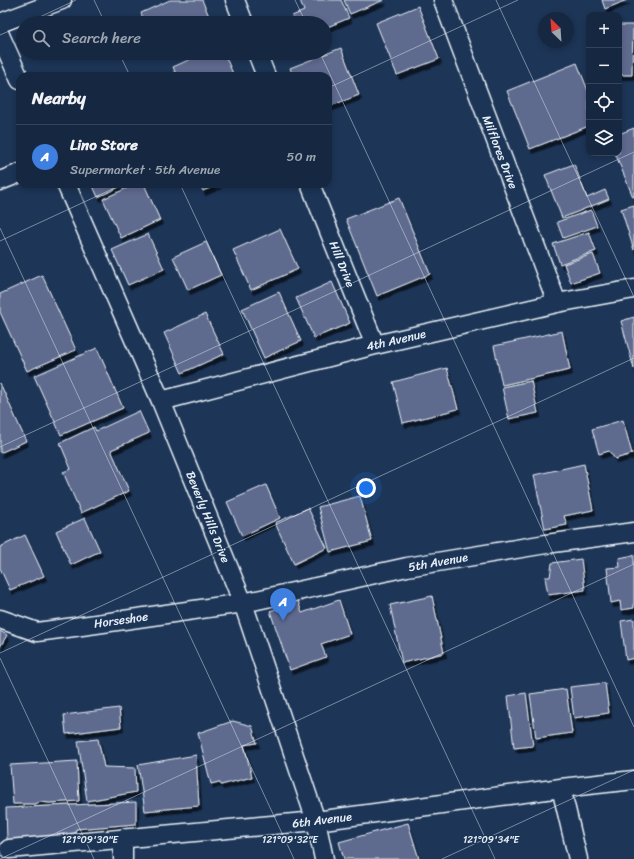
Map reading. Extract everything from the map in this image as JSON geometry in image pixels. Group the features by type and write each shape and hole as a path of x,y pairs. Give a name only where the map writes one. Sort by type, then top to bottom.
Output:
{"street":[{"path":"17,16 62,0"},
{"path":"235,0 241,16"},
{"name":"Milflores Drive","path":"443,0 557,304"},
{"path":"0,22 16,16"},
{"path":"0,35 16,72"},
{"path":"259,60 264,72"},
{"path":"0,181 16,175"},
{"name":"Beverly Hills Drive","path":"68,188 161,401 243,603 316,821 324,859"},
{"name":"Hill Drive","path":"312,188 375,345"},
{"name":"4th Avenue","path":"161,401 375,345 557,304 634,289"},
{"name":"5th Avenue","path":"243,603 407,567 546,544 634,532"},
{"name":"Horseshoe","path":"0,620 37,632 243,603"},
{"name":"6th Avenue","path":"9,849 316,821 561,788 634,780"},
{"path":"561,788 578,859"},
{"path":"123,838 123,859"}],"building":[{"path":"170,0 202,0 209,16 142,16 141,13"},
{"path":"300,0 341,0 349,18 332,25 332,16 292,16 304,11"},
{"path":"344,0 384,0 350,14"},
{"path":"602,0 627,0 605,9"},
{"path":"418,6 439,59 397,75 376,23"},
{"path":"622,25 633,25 632,75 622,75"},
{"path":"341,48 359,95 332,105 332,72 292,72 290,68 310,60 332,60 332,52"},
{"path":"188,60 227,60 232,72 175,72 173,67"},
{"path":"577,63 586,86 586,127 530,149 507,91"},
{"path":"634,128 634,197 616,156 622,156 622,133"},
{"path":"574,164 587,198 605,190 609,199 562,218 545,175"},
{"path":"94,188 117,188 98,197"},
{"path":"127,188 146,188 160,220 121,238 103,199"},
{"path":"202,188 210,188 203,191"},
{"path":"399,198 430,274 377,296 346,219"},
{"path":"634,205 634,250 621,209"},
{"path":"591,210 597,226 563,238 557,222"},
{"path":"280,229 298,269 251,290 233,250"},
{"path":"589,232 596,251 560,264 553,244"},
{"path":"148,234 164,269 128,285 112,250"},
{"path":"206,242 221,275 188,290 173,257"},
{"path":"593,254 600,273 571,283 564,264"},
{"path":"42,275 76,350 27,371 0,312 0,294"},
{"path":"332,282 350,323 314,338 296,298"},
{"path":"279,292 301,341 264,358 242,309"},
{"path":"205,314 224,354 182,373 164,333"},
{"path":"634,317 634,369 621,321"},
{"path":"562,331 570,370 502,385 494,346"},
{"path":"97,348 123,408 61,435 34,376"},
{"path":"447,368 458,409 403,423 393,382"},
{"path":"531,381 538,413 509,419 502,387"},
{"path":"0,383 26,441 0,453"},
{"path":"139,411 149,433 111,450 129,491 81,513 63,472 71,469 60,443 94,427 96,431"},
{"path":"623,420 632,454 615,459 609,451 599,454 592,429"},
{"path":"584,464 593,510 564,516 567,525 545,529 534,475"},
{"path":"266,485 280,518 242,536 227,502"},
{"path":"360,496 372,541 330,552 318,507"},
{"path":"308,508 327,548 294,564 275,523"},
{"path":"85,518 100,551 71,565 56,531"},
{"path":"25,535 44,576 10,590 0,568 0,547"},
{"path":"634,555 634,608 621,610 620,601 611,603 607,568 620,567 619,558"},
{"path":"581,559 585,590 548,595 545,577 550,577 552,563"},
{"path":"432,596 444,653 402,663 390,605"},
{"path":"339,600 350,634 321,644 326,657 290,670 270,611 298,601 302,613"},
{"path":"634,619 634,658 626,660 621,621"},
{"path":"0,631 7,635 0,647"},
{"path":"605,683 609,713 574,718 570,687"},
{"path":"566,689 572,733 536,738 530,694"},
{"path":"526,693 533,746 514,748 508,696"},
{"path":"119,708 121,727 66,734 64,715"},
{"path":"233,721 252,726 257,743 244,745 252,777 221,785 219,782 211,784 198,733"},
{"path":"98,739 104,767 135,768 136,792 87,801 78,741"},
{"path":"196,755 199,806 145,811 138,765"},
{"path":"77,761 79,801 13,804 10,765"},
{"path":"136,802 136,824 76,829 74,837 7,840 6,808"},
{"path":"408,823 419,859 344,859 339,842"}],"place":[{"name":"Lino Store","path":"283,621"}]}
